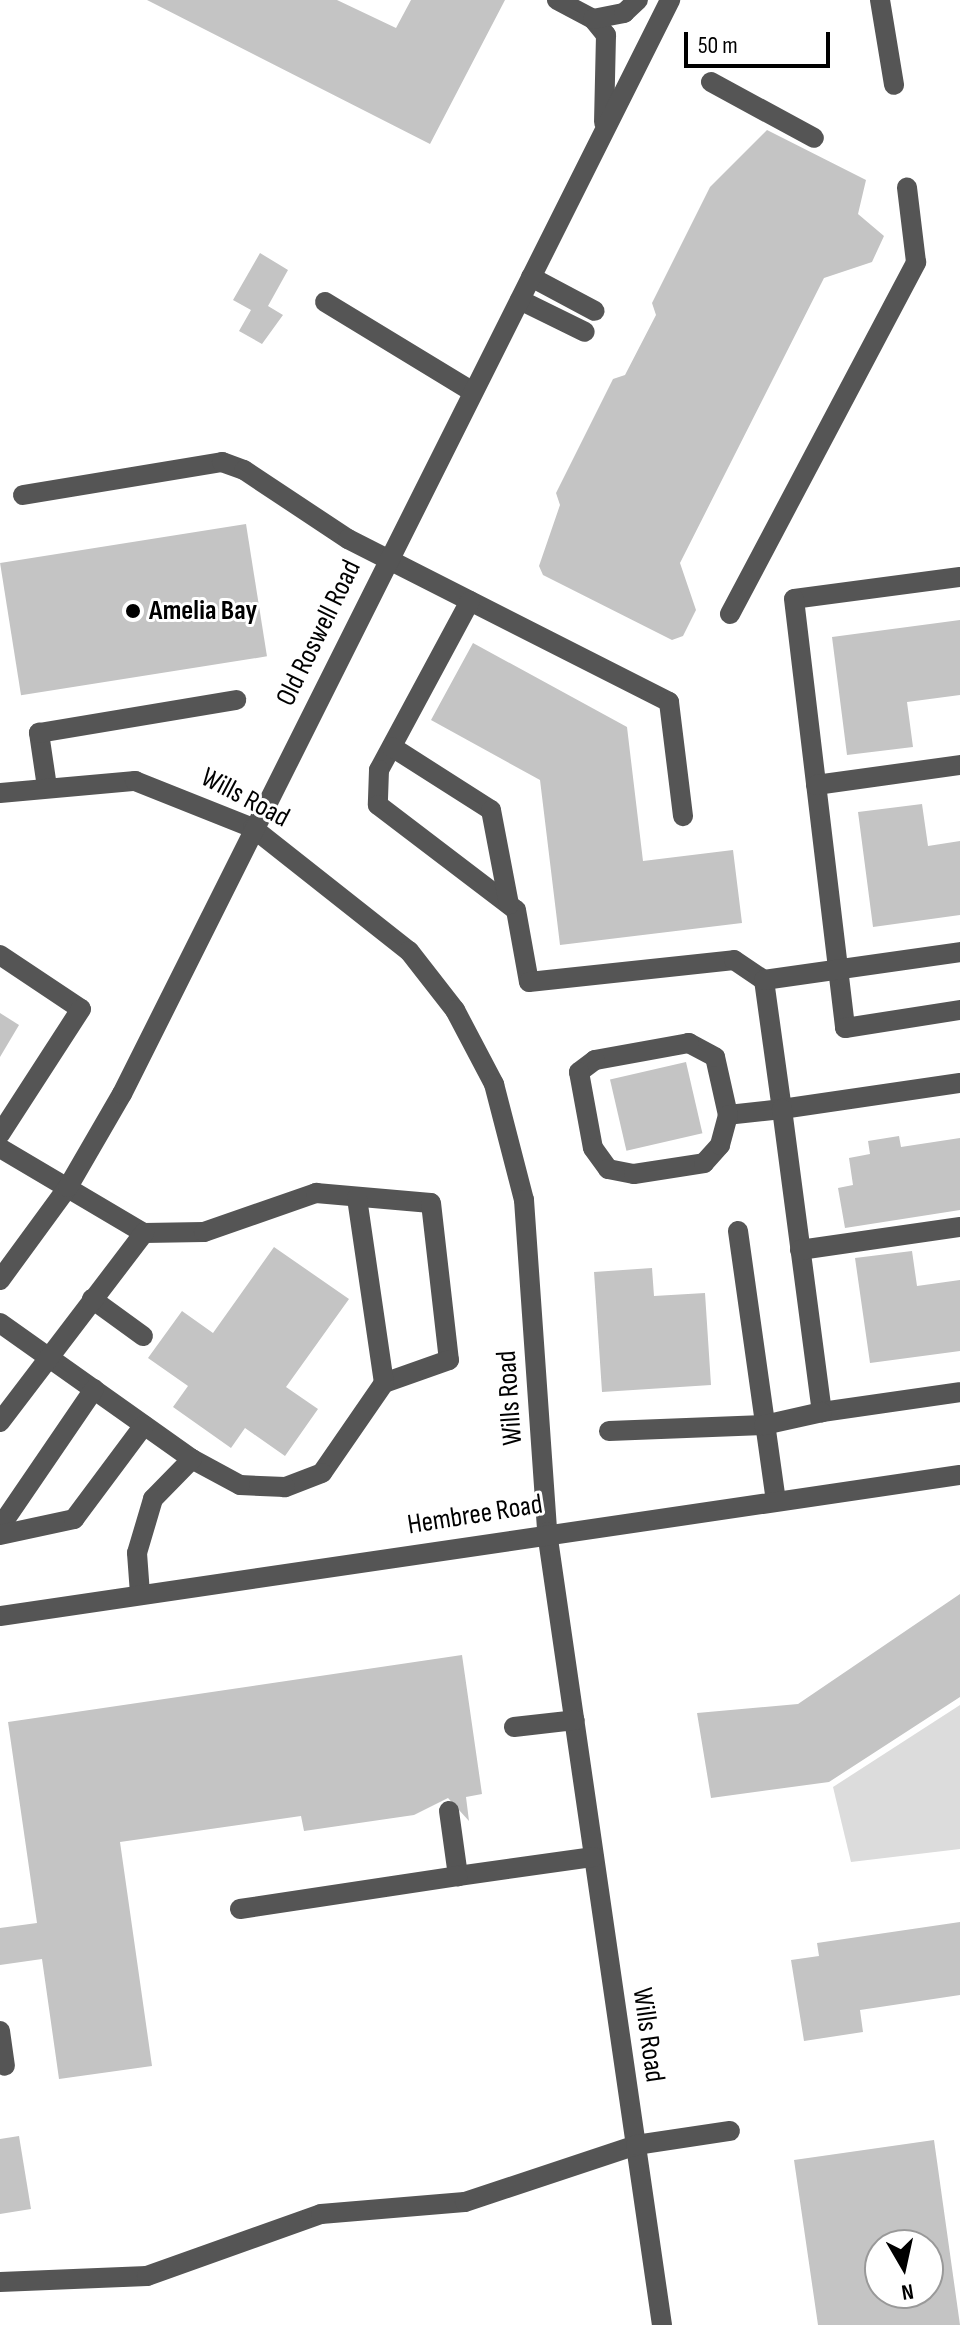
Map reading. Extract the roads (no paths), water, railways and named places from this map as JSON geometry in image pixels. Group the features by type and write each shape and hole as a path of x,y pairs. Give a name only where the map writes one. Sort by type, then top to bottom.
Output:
{"street":[{"path":"557,0 593,19 606,35 604,133"},
{"path":"593,19 624,13 638,0"},
{"name":"Old Roswell Road","path":"0,1280 68,1187 253,828 670,0"},
{"path":"880,0 894,85"},
{"path":"711,82 814,138"},
{"path":"730,614 916,262 907,188"},
{"path":"531,277 595,311"},
{"path":"520,300 585,332"},
{"path":"325,302 473,392"},
{"path":"23,495 222,462 387,559 669,702 683,816"},
{"path":"960,577 794,599 845,1028 960,1010"},
{"path":"470,601 373,788 378,805 509,904"},
{"path":"47,787 39,733 236,700"},
{"path":"392,747 491,810 509,904 529,982 734,960 764,980 960,952"},
{"path":"816,785 960,765"},
{"name":"Wills Road","path":"0,793 135,781 253,828 409,951 455,1010 494,1084 524,1200 547,1532 662,2325"},
{"path":"0,955 81,1009 0,1134"},
{"path":"764,980 822,1412"},
{"path":"689,1043 715,1057 728,1115 720,1145 704,1163 634,1174 608,1169 593,1148 579,1072 595,1060 689,1043"},
{"path":"728,1115 960,1083"},
{"path":"0,1148 144,1233 204,1232 316,1193 431,1203 449,1360 384,1383 322,1473 285,1487 240,1485 192,1459 0,1323"},
{"path":"357,1198 384,1383"},
{"path":"800,1250 960,1227"},
{"path":"738,1231 776,1501"},
{"path":"0,1422 47,1356 144,1233"},
{"path":"92,1299 143,1336"},
{"path":"0,1527 94,1389"},
{"path":"609,1431 764,1425 822,1412 960,1392"},
{"path":"0,1535 74,1519 144,1425"},
{"path":"140,1594 137,1553 153,1499 192,1459"},
{"name":"Hembree Road","path":"0,1616 547,1532 960,1475"},
{"path":"514,1727 575,1720"},
{"path":"449,1811 458,1876"},
{"path":"240,1909 594,1857"},
{"path":"0,2031 5,2066"},
{"path":"0,2282 147,2276 321,2214 465,2202 636,2145 730,2131"}],"place":[{"name":"Amelia Bay","path":"133,611"}]}
